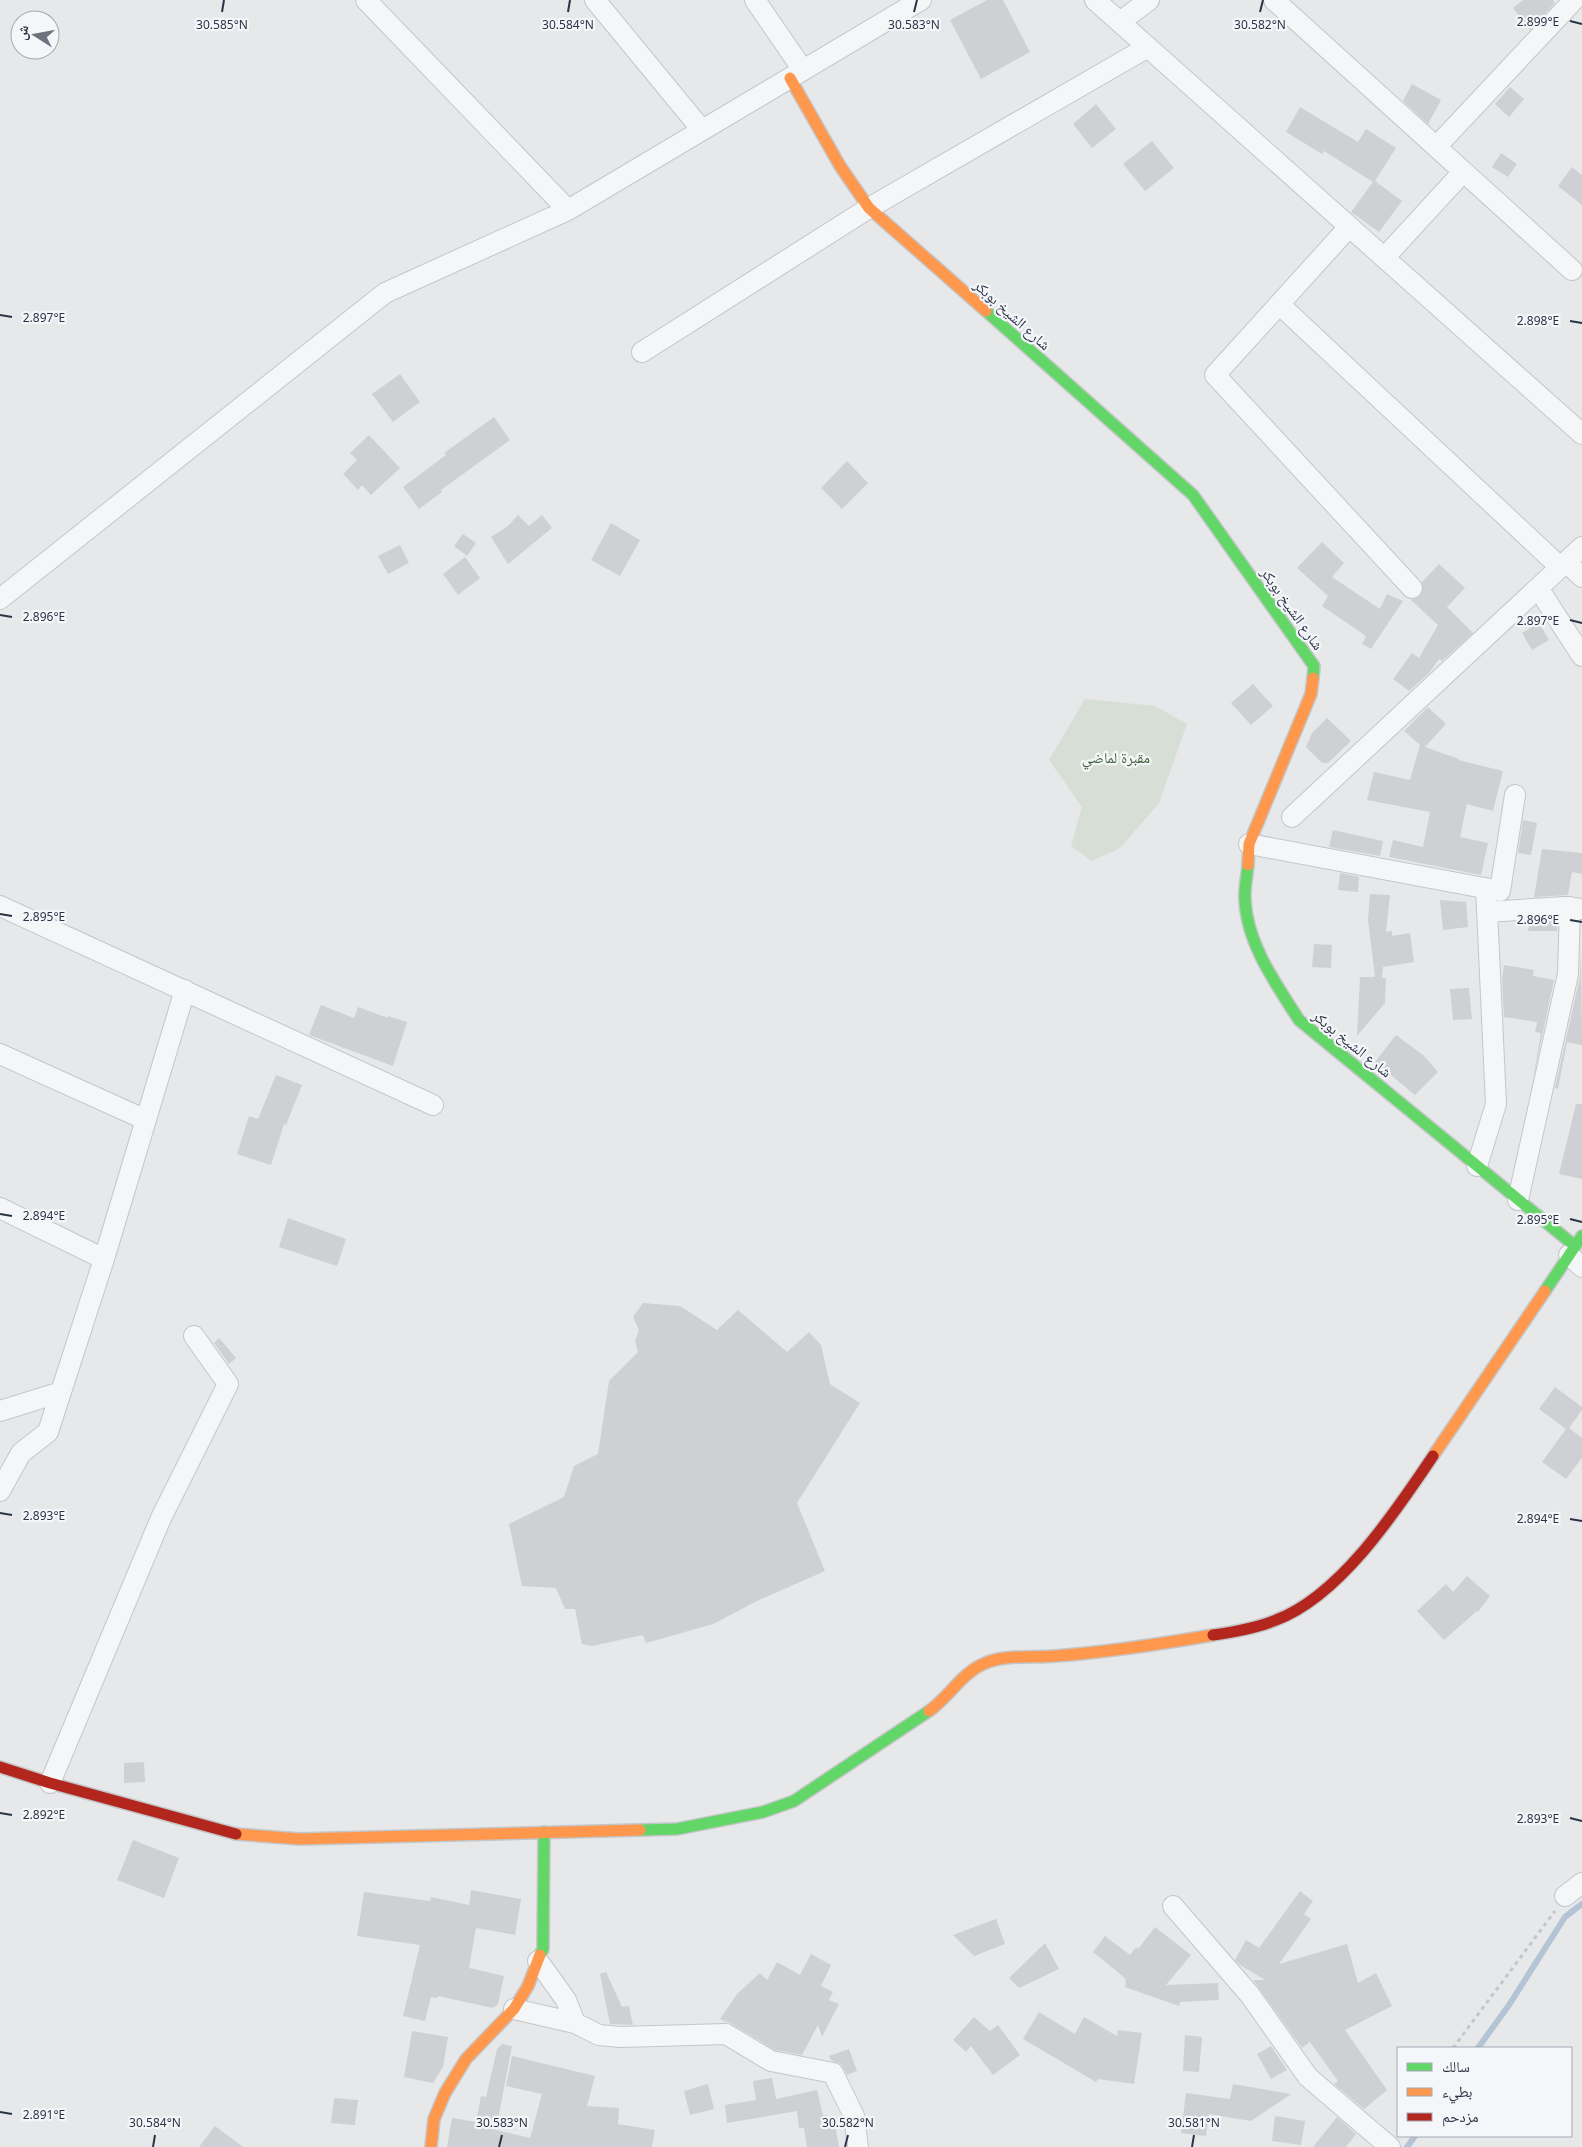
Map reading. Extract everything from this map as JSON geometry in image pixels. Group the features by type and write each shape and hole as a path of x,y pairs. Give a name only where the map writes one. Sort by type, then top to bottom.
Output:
{"street":[{"path":"366,0 568,210"},
{"path":"595,0 702,130"},
{"path":"755,0 796,74"},
{"path":"0,599 385,294 568,210 921,0"},
{"path":"1095,0 1582,434"},
{"path":"1120,22 1149,0"},
{"path":"1274,0 1572,270"},
{"path":"1436,147 1566,3"},
{"path":"642,352 869,208 1148,47"},
{"name":"شارع الشيخ بوبكر","path":"796,74 840,166 869,208 1193,495 1314,666 1311,694 1249,844 1245,901 1253,938 1272,977 1299,1020 1518,1200 1575,1256"},
{"path":"1384,258 1463,172"},
{"path":"1349,227 1215,374 1412,588"},
{"path":"1279,304 1563,565 1582,577"},
{"path":"1292,817 1582,547"},
{"path":"1538,588 1582,656"},
{"path":"1249,844 1500,891 1515,795"},
{"path":"1476,1166 1496,1104 1486,888"},
{"path":"0,906 433,1104"},
{"path":"1487,912 1576,908 1568,974 1518,1200"},
{"path":"0,1491 21,1453 48,1432 104,1259 185,990"},
{"path":"0,1054 146,1120"},
{"path":"0,1208 104,1259"},
{"path":"0,1767 229,1834 300,1839 677,1829 763,1812 794,1801 833,1776 941,1703 969,1672 985,1663 1006,1659 1056,1656 1155,1645 1228,1634 1277,1620 1315,1598 1352,1563 1390,1519 1575,1256 1582,1236"},
{"path":"50,1783 161,1518 228,1384 194,1336"},
{"path":"0,1411 61,1392"},
{"path":"432,2147 434,2120 445,2093 466,2059 514,2009 528,1986 538,1961 542,1949 545,1888 544,1832"},
{"path":"1565,1896 1582,1883"},
{"path":"1174,1906 1250,1995 1308,2077 1390,2147"},
{"path":"538,1961 566,2000 575,2024"},
{"path":"514,2009 575,2024 599,2035 621,2037 726,2034 772,2061 833,2073 854,2116 858,2147"}],"path":[{"path":"1454,2047 1565,1896"}],"green space":[{"name":"مقبرة لماضي","path":"1085,699 1155,706 1187,724 1159,803 1120,848 1092,861 1071,846 1082,807 1049,760"}],"building":[{"path":"987,0 1003,0 1030,52 981,79 950,20"},
{"path":"1523,0 1553,0 1555,3 1530,30 1513,8"},
{"path":"1412,84 1441,100 1428,124 1403,101"},
{"path":"1510,87 1524,99 1509,117 1495,104"},
{"path":"1096,104 1116,129 1092,148 1073,124"},
{"path":"1300,107 1358,142 1366,129 1396,148 1375,181 1402,201 1379,232 1351,212 1373,182 1324,151 1322,154 1286,132"},
{"path":"1152,141 1174,168 1145,191 1123,164"},
{"path":"1501,153 1517,164 1508,177 1492,167"},
{"path":"1572,167 1582,175 1582,205 1558,186"},
{"path":"400,374 420,402 393,422 372,394"},
{"path":"494,417 510,440 441,490 442,492 419,509 403,487 446,455 444,453"},
{"path":"369,435 400,468 371,495 362,485 358,490 343,474 357,460 350,453"},
{"path":"847,461 868,483 842,509 821,488"},
{"path":"518,515 529,526 542,515 552,528 508,564 491,537 508,526"},
{"path":"611,523 640,540 620,576 591,560"},
{"path":"463,534 476,543 467,556 454,546"},
{"path":"1322,542 1344,563 1332,577 1380,609 1387,594 1403,601 1371,649 1362,644 1366,636 1322,606 1328,596 1297,568"},
{"path":"400,545 409,563 388,574 378,556"},
{"path":"465,557 480,578 458,595 443,574"},
{"path":"1439,564 1465,588 1447,607 1473,633 1442,661 1439,659 1429,673 1409,691 1393,679 1412,653 1419,658 1438,625 1411,600 1420,596 1423,591 1422,582"},
{"path":"1539,623 1549,640 1532,650 1522,633"},
{"path":"1253,684 1273,706 1251,725 1231,703"},
{"path":"1428,707 1446,724 1425,747 1458,760 1503,771 1493,811 1467,804 1460,837 1488,843 1481,875 1389,857 1393,840 1423,847 1430,812 1367,800 1374,772 1410,780 1420,745 1404,731"},
{"path":"1327,718 1351,741 1328,763 1322,763 1306,747 1312,733"},
{"path":"1523,820 1537,823 1531,855 1518,853"},
{"path":"1333,830 1383,841 1380,856 1329,847"},
{"path":"1542,849 1582,853 1582,874 1572,872 1568,895 1534,897"},
{"path":"1340,873 1359,877 1358,892 1338,890"},
{"path":"1370,894 1390,895 1386,932 1392,931 1392,936 1410,933 1414,962 1383,967 1382,978 1386,978 1385,1003 1357,1036 1360,977 1375,977 1368,920"},
{"path":"1440,900 1466,902 1468,927 1443,930"},
{"path":"1558,919 1557,931 1528,931 1530,921"},
{"path":"1314,944 1332,945 1331,968 1312,967"},
{"path":"1581,949 1582,1045 1567,1042 1558,1089 1555,1088 1580,977"},
{"path":"1504,965 1534,970 1533,976 1554,980 1532,1084 1541,1033 1535,1032 1537,1022 1504,1017 1502,979"},
{"path":"1469,988 1472,1019 1453,1020 1450,989"},
{"path":"321,1005 354,1018 358,1007 388,1018 388,1016 407,1022 393,1066 309,1035"},
{"path":"1396,1035 1423,1055 1438,1072 1415,1095 1375,1062"},
{"path":"276,1075 302,1085 286,1125 284,1124 271,1165 237,1154 249,1116 258,1119"},
{"path":"1576,1104 1582,1104 1582,1179 1559,1174"},
{"path":"288,1218 346,1239 337,1266 279,1247"},
{"path":"643,1303 680,1306 717,1330 738,1310 787,1352 809,1332 821,1345 830,1384 860,1403 797,1503 825,1571 759,1600 713,1624 646,1643 643,1635 592,1646 582,1644 575,1609 565,1609 556,1588 522,1586 509,1524 564,1497 574,1466 598,1454 609,1381 638,1352 635,1341 639,1330 633,1317"},
{"path":"219,1338 236,1358 229,1364 214,1343"},
{"path":"1555,1387 1582,1407 1582,1410 1569,1428 1582,1438 1582,1458 1566,1479 1542,1462 1566,1429 1539,1409"},
{"path":"1467,1576 1490,1596 1478,1612 1444,1640 1417,1611 1446,1584 1453,1592"},
{"path":"144,1762 145,1782 124,1783 124,1763"},
{"path":"133,1840 179,1858 164,1898 117,1880"},
{"path":"471,1890 521,1899 515,1935 476,1928 469,1968 504,1976 498,2004 493,2008 438,1996 437,1998 431,1997 425,2021 403,2016 420,1945 357,1936 364,1892 430,1901 431,1897 469,1905"},
{"path":"1300,1891 1313,1901 1304,1914 1311,1919 1279,1964 1347,1944 1358,1983 1376,1973 1392,2006 1345,2030 1387,2090 1364,2109 1334,2084 1338,2081 1310,2042 1302,2048 1253,1980 1265,1980 1235,1960 1246,1940 1259,1948"},
{"path":"996,1919 1005,1944 974,1956 953,1935"},
{"path":"1155,1927 1191,1955 1166,1985 1218,1983 1219,2000 1180,2002 1179,2006 1125,1987 1126,1979 1093,1952 1105,1936 1130,1955 1136,1947 1138,1949"},
{"path":"1045,1943 1059,1969 1019,1988 1009,1978"},
{"path":"811,1954 831,1965 821,1986 833,1992 829,2000 839,2004 822,2037 818,2025 802,2055 775,2050 732,2024 720,2019 737,1994 760,1973 767,1980 777,1962 800,1975"},
{"path":"606,1972 622,2007 629,2006 633,2025 610,2024 600,1974"},
{"path":"1039,2012 1075,2034 1084,2017 1117,2036 1118,2030 1142,2033 1134,2084 1098,2079 1096,2082 1023,2039"},
{"path":"974,2017 990,2031 998,2025 1020,2055 993,2075 971,2046 966,2052 953,2040"},
{"path":"412,2031 448,2037 443,2067 433,2083 404,2077"},
{"path":"1185,2035 1202,2037 1199,2072 1183,2071"},
{"path":"502,2044 512,2046 496,2130 530,2138 542,2094 506,2086 512,2056 595,2076 587,2106 619,2108 618,2124 655,2130 652,2147 447,2147 452,2118 476,2122 481,2096 486,2097 497,2049"},
{"path":"1271,2046 1287,2070 1271,2079 1257,2054"},
{"path":"849,2049 857,2071 847,2075 841,2064 831,2060 829,2056"},
{"path":"772,2078 776,2099 817,2090 823,2115 827,2115 829,2126 835,2125 839,2147 807,2147 804,2128 799,2128 797,2111 727,2123 725,2105 756,2100 753,2081"},
{"path":"708,2084 714,2109 690,2115 684,2091"},
{"path":"1233,2084 1291,2094 1251,2121 1209,2114 1206,2136 1181,2133 1186,2093 1230,2099"},
{"path":"334,2098 358,2100 355,2125 331,2123"},
{"path":"1275,2116 1305,2121 1301,2145 1272,2141"},
{"path":"1337,2117 1356,2134 1346,2147 1313,2147"},
{"path":"215,2126 243,2147 199,2147"}],"waterway":[{"path":"1479,2047 1509,2005 1565,1917 1582,1904"},
{"path":"1407,2147 1414,2137"}],"traffic: fast":[{"path":"986,311 1193,495 1314,666 1313,678"},
{"path":"1248,865 1245,896 1251,932 1264,963 1299,1020 1575,1246"},
{"path":"1545,1291 1582,1236"},
{"path":"640,1830 677,1829 763,1812 794,1801 929,1711"},
{"path":"540,1955 543,1949 544,1832"}],"traffic: slow":[{"path":"790,78 840,166 869,208 986,311"},
{"path":"1248,865 1249,844 1311,694 1313,678"},
{"path":"1433,1456 1545,1291"},
{"path":"929,1711 975,1668 991,1661 1095,1652 1213,1635"},
{"path":"236,1834 300,1839 640,1830"},
{"path":"431,2147 434,2119 445,2093 466,2059 514,2009 528,1986 540,1955"}],"traffic: jam":[{"path":"1213,1635 1269,1623 1300,1608 1322,1592 1365,1550 1433,1456"},
{"path":"0,1767 50,1783 236,1834"}]}
